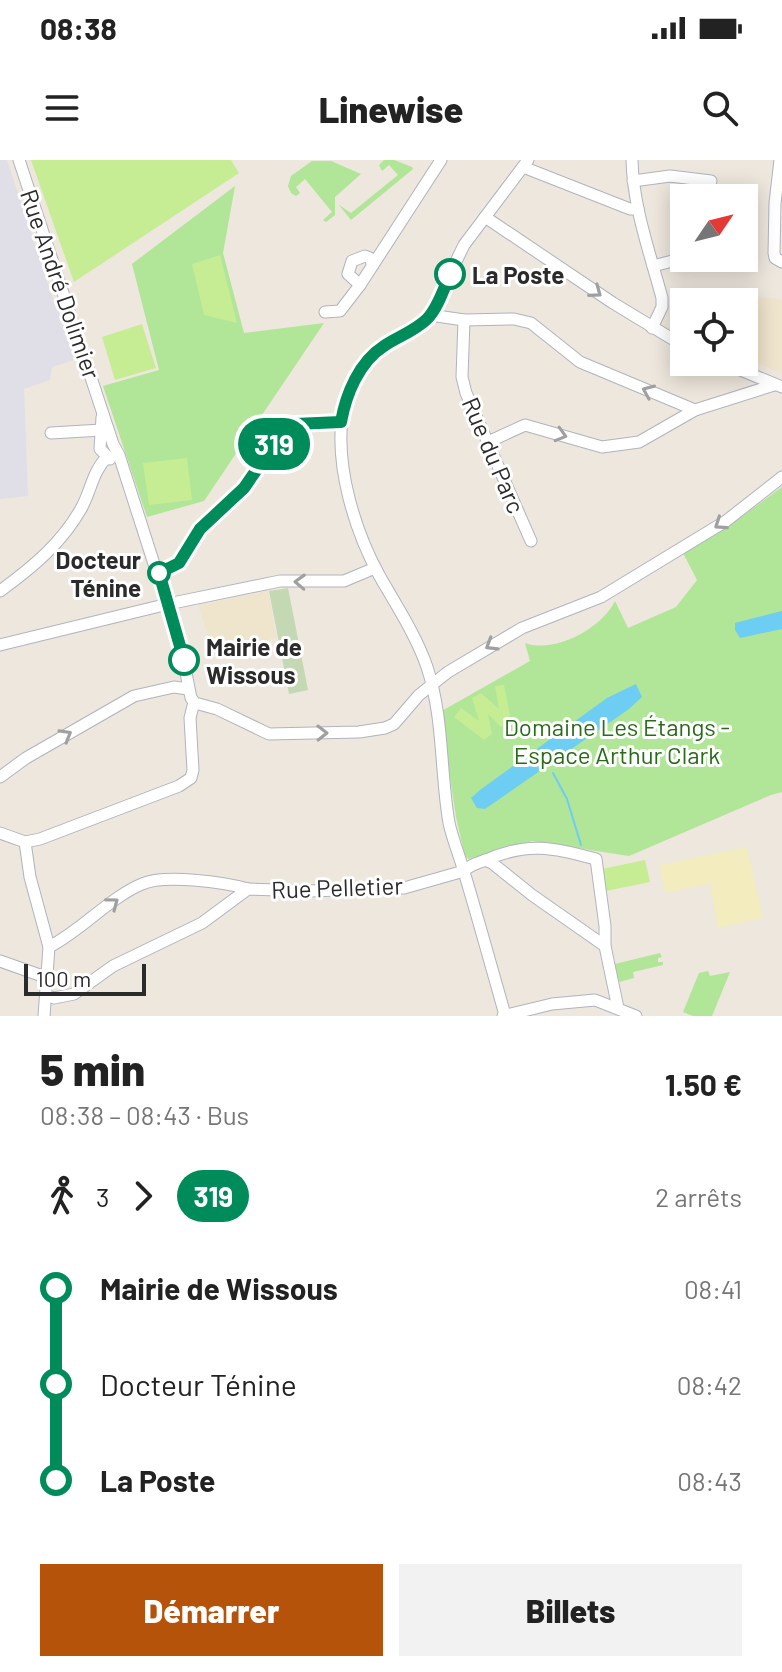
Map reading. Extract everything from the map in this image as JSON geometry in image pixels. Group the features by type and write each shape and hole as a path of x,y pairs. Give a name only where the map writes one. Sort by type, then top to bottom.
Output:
{"street":[{"name":"Rue André Dolimier","path":"19,160 102,409 106,433 123,469 159,573 194,702"},
{"path":"325,312 340,311 360,285 441,160"},
{"path":"632,160 638,209 662,298 662,307 652,328"},
{"path":"780,160 774,253 775,258 782,262"},
{"path":"636,1016 595,1000 552,1004 504,1016 464,871 455,850 449,820 440,722 428,669 375,568 346,487 341,465 341,422 353,384 369,359 430,315 460,253 526,163 630,209 638,209"},
{"path":"633,181 670,176 711,181"},
{"path":"485,217 670,338"},
{"path":"360,285 348,274 352,261 365,256 370,258 373,265"},
{"path":"653,266 670,262"},
{"path":"430,315 464,320 514,319 531,323 580,362 695,410"},
{"name":"Rue du Parc","path":"464,320 462,377 466,393 531,541"},
{"path":"754,376 778,386"},
{"path":"488,442 525,425 602,447 639,442 695,410 778,386"},
{"path":"159,573 179,563 200,529 244,488 284,430 295,424 341,422"},
{"path":"51,433 106,433"},
{"name":"Rue André Dolimier","path":"106,433 100,449 107,457"},
{"path":"0,591 33,567 68,529 91,488 98,466 107,457 123,469"},
{"path":"0,833 25,842 40,839 179,786 191,778 190,718 194,702 217,709 269,734 359,732 394,724 419,695 448,672 506,636 614,589 726,521 782,477"},
{"path":"0,645 168,604 280,581 344,581 375,568"},
{"path":"0,777 26,758 134,696 174,687 188,689"},
{"path":"25,842 30,877 49,947 44,1016"},
{"name":"Rue Pelletier","path":"47,996 54,998 74,994 113,966 202,923 248,889 404,888 534,846 596,859 605,946"},
{"path":"485,860 605,946 618,1008"},
{"path":"49,947 68,938 145,882 187,879 248,889"},
{"path":"0,961 48,978"}],"shaded area":[{"path":"0,160 7,160 52,296 77,359 52,367 50,380 24,389 28,496 0,499"},
{"path":"758,296 782,300 782,373 758,364"},
{"path":"268,591 277,638 213,650 198,605"}],"green space":[{"path":"31,160 231,160 239,173 74,282"},
{"path":"384,160 394,160 413,169 351,220 339,205 351,213 398,175 389,165 382,171 379,165"},
{"path":"312,161 331,161 361,174 335,197 335,215 326,222 323,220 332,212 305,179 296,187 300,193 296,196 288,186 291,176"},
{"path":"235,186 223,253 244,333 324,323 204,501 147,517 103,386 159,370 132,264"},
{"path":"220,255 237,323 204,315 192,264"},
{"path":"142,324 156,368 115,380 102,337"},
{"path":"187,458 192,500 149,505 143,463"},
{"name":"Domaine Les Étangs - Espace Arthur Clark","path":"782,487 782,792 629,856 532,841 469,859 465,856 440,712 530,661 525,643 550,645 576,636 600,620 615,601 628,628 676,607 697,580 683,553 737,520"},
{"path":"288,588 308,690 289,694 269,591"},
{"path":"504,685 511,721 501,727 488,714 492,734 484,740 454,717 461,708 479,721 472,698 481,693 499,709 495,686"},
{"path":"645,860 650,882 606,891 602,869"},
{"path":"660,953 662,957 658,958 658,962 663,962 663,965 633,972 634,978 619,982 615,964"},
{"path":"708,971 710,976 730,972 712,1016 693,1016 683,1012 699,973"}],"sand":[{"path":"747,847 763,918 718,928 710,887 713,883 665,893 659,865"}],"water":[{"path":"782,611 782,629 740,638 735,630 735,623"},
{"path":"636,684 642,697 629,709 485,809 477,808 471,798 480,790 607,698"}],"waterway":[{"path":"553,773 567,799 581,845"}],"bus line":[{"name":"319","path":"184,660 159,573 179,563 200,529 244,488 284,430 295,424 341,422 343,409 363,367 375,352 425,321 435,308 450,274"}],"place":[{"name":"La Poste","path":"450,274"},
{"name":"Docteur Ténine","path":"159,573"},
{"name":"Mairie de Wissous","path":"184,660"}]}
